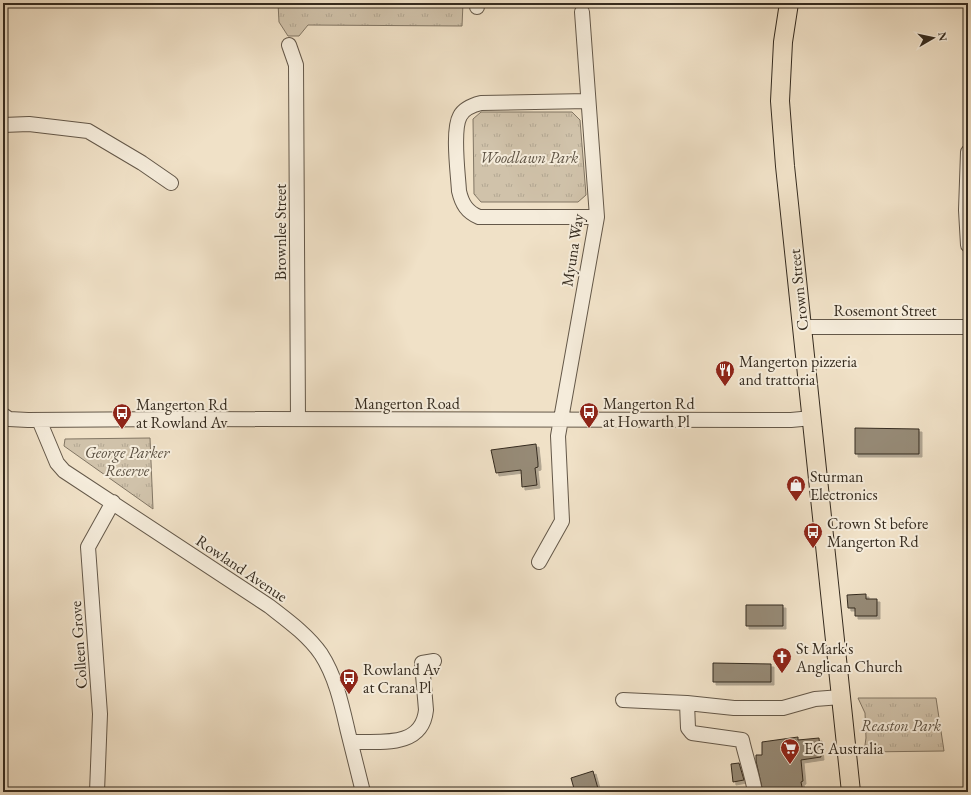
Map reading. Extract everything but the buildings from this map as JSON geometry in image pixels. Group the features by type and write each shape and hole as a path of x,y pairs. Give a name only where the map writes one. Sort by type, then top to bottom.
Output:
{"main road":[{"name":"Crown Street","path":"789,3 783,42 780,101 785,166 850,792"}],"street":[{"name":"Myuna Way","path":"538,562 562,521 558,436 597,216 582,12"},
{"name":"Brownlee Street","path":"289,45 296,65 298,420"},
{"path":"588,101 481,103 471,105 466,108 460,114 456,128 459,191 461,201 466,208 472,214 479,217 597,216"},
{"path":"3,125 29,124 88,131 142,163 172,183"},
{"path":"968,152 966,210 968,245"},
{"name":"Rosemont Street","path":"802,327 968,327"},
{"name":"Mangerton Road","path":"3,415 9,419 39,420 791,420 812,418"},
{"name":"Rowland Avenue","path":"39,420 57,463 64,471 269,606 289,621 310,641 320,654 329,670 343,710 363,792"},
{"name":"Colleen Grove","path":"97,792 100,714 88,547 113,502"},
{"path":"351,742 398,741 413,735 419,729 425,718 426,704 422,663 434,661"},
{"path":"623,700 687,703 734,708 783,708 815,699 841,697"},
{"path":"687,703 688,728 692,733 742,740 746,759 753,774 756,792"}],"green space":[{"path":"278,3 463,3 462,26 308,25 299,36 288,36 279,22"},
{"name":"Woodlawn Park","path":"481,112 572,112 580,120 586,195 578,202 481,202 474,194 473,119"},
{"name":"George Parker Reserve","path":"150,438 153,509 64,446 65,439"},
{"name":"Reaston Park","path":"858,698 936,698 944,751 864,752 866,738 865,713"}],"place":[{"name":"Mangerton pizzeria and trattoria","path":"725,387"},
{"name":"Mangerton Rd at Howarth Pl","path":"589,429"},
{"name":"Mangerton Rd at Rowland Av","path":"122,430"},
{"name":"Sturman Electronics","path":"796,502"},
{"name":"Crown St before Mangerton Rd","path":"813,549"},
{"name":"St Mark's Anglican Church","path":"782,674"},
{"name":"Rowland Av at Crana Pl","path":"349,695"},
{"name":"EG Australia","path":"790,765"}]}
